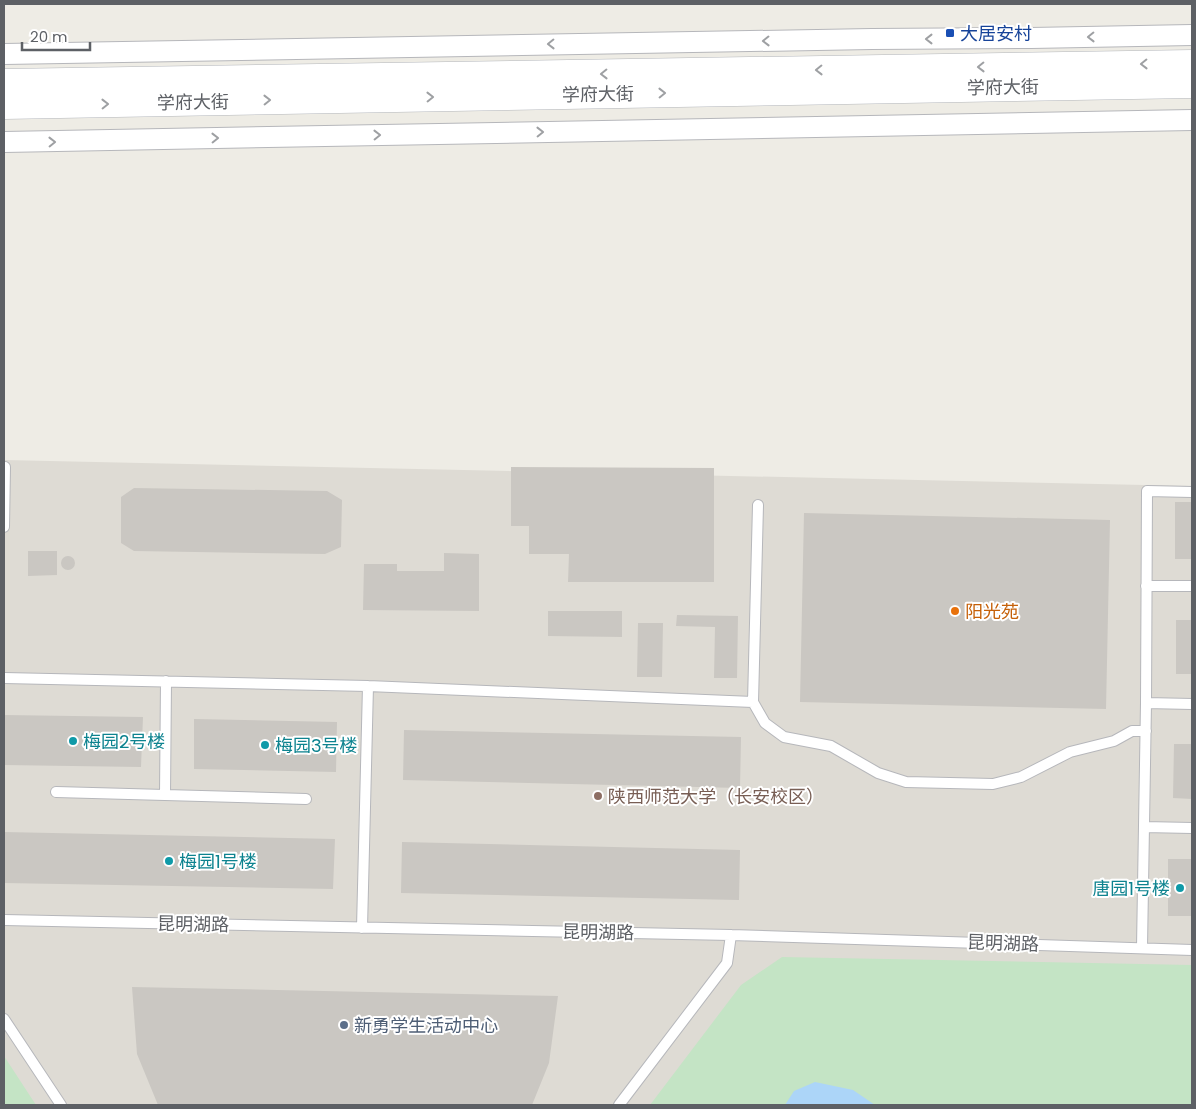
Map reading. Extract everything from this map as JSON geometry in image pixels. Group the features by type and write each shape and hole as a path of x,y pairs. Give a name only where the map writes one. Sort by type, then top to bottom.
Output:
{"main road":[{"name":"学府大街","path":"4,83 1192,64"},
{"name":"学府大街","path":"4,106 1192,84"}],"street":[{"path":"4,54 1192,35"},
{"path":"4,142 1192,120"}],"lane":[{"path":"4,467 4,527"},
{"path":"1142,948 1146,731 1147,491 1192,492"},
{"path":"758,505 753,702 766,723 784,737 831,746 878,773 906,782 993,784 1021,777 1070,752 1114,741 1132,731 1146,731"},
{"path":"1146,586 1192,586"},
{"path":"4,678 368,686 753,702"},
{"path":"165,795 166,681"},
{"path":"362,928 368,686"},
{"path":"1146,703 1192,704"},
{"path":"56,792 306,799"},
{"path":"1144,827 1192,828"},
{"name":"昆明湖路","path":"4,920 731,935 1192,950"},
{"path":"619,1105 727,963 731,935"},
{"path":"4,1019 61,1105"}],"shaded area":[{"name":"陕西师范大学（长安校区）","path":"4,460 1192,486 1192,1105 4,1105"}],"green space":[{"path":"782,957 1192,965 1192,1105 650,1105 741,985"},
{"path":"4,1056 36,1105 4,1105"}],"water":[{"path":"815,1082 853,1090 875,1105 785,1105 794,1091"}],"building":[{"path":"511,467 714,468 714,582 568,582 569,554 529,554 529,526 511,526"},
{"path":"134,488 327,491 342,500 341,547 325,554 134,551 121,543 121,497"},
{"path":"1175,502 1192,502 1192,559 1175,559"},
{"name":"阳光苑","path":"804,513 1110,520 1106,709 800,702"},
{"path":"28,551 57,551 57,575 28,576"},
{"path":"444,553 479,554 479,611 363,610 364,564 397,564 397,571 444,571"},
{"path":"65,556 71,556 75,563 71,570 65,570 61,566 61,560"},
{"path":"548,611 622,611 622,637 548,636"},
{"path":"677,615 738,616 737,678 714,678 715,627 676,626"},
{"path":"1176,620 1192,620 1192,674 1176,674"},
{"path":"638,623 663,623 662,677 637,677"},
{"name":"梅园2号楼","path":"4,715 143,717 141,767 4,765"},
{"name":"梅园3号楼","path":"194,719 337,722 336,772 194,769"},
{"path":"404,730 741,737 740,788 403,780"},
{"path":"1174,744 1192,744 1192,799 1173,798"},
{"name":"梅园1号楼","path":"4,832 335,839 333,889 4,883"},
{"path":"402,842 740,850 739,900 401,893"},
{"name":"唐园1号楼","path":"1168,859 1192,859 1192,916 1168,916"},
{"name":"新勇学生活动中心","path":"132,987 558,996 549,1063 532,1105 158,1105 137,1054"}],"place":[{"name":"大居安村","path":"950,33"},
{"name":"阳光苑","path":"955,611"},
{"name":"梅园2号楼","path":"73,741"},
{"name":"梅园3号楼","path":"265,745"},
{"name":"陕西师范大学（长安校区）","path":"598,796"},
{"name":"梅园1号楼","path":"169,861"},
{"name":"唐园1号楼","path":"1180,888"},
{"name":"新勇学生活动中心","path":"344,1025"}]}
